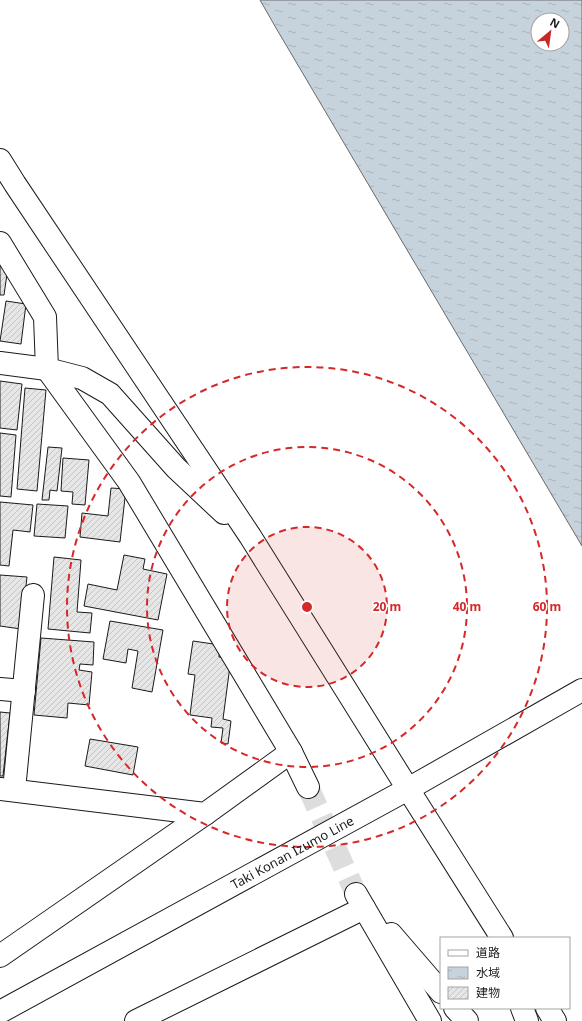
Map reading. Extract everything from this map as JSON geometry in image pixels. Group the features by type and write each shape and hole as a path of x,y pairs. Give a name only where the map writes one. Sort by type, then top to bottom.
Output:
{"street":[{"path":"0,160 14,184 250,536 498,933"},
{"path":"0,243 45,317 47,369 129,482 291,752 308,787"},
{"path":"0,363 47,369 82,378 110,394 176,468 250,536"},
{"path":"33,595 24,691 7,790 205,814"},
{"path":"0,689 24,691"},
{"name":"Taki Konan Izumo Line","path":"0,1012 448,767 582,690"},
{"path":"0,956 205,814 291,752"},
{"path":"430,1021 356,894 440,991"},
{"path":"136,1021 364,908"},
{"path":"456,1009 467,1021"},
{"path":"522,1009 527,1021"},
{"path":"548,1009 555,1021"}],"water":[{"path":"260,0 582,0 582,546 276,28"}],"building":[{"path":"0,266 8,267 4,295 0,295"},
{"path":"6,301 26,304 21,344 0,341"},
{"path":"0,381 22,384 17,430 0,428"},
{"path":"25,388 46,390 37,491 17,489"},
{"path":"0,433 16,435 11,497 0,496"},
{"path":"48,447 62,448 57,491 50,490 49,500 42,500"},
{"path":"63,458 89,460 85,505 72,504 73,492 61,491"},
{"path":"111,488 126,489 120,542 80,537 82,513 108,516"},
{"path":"0,502 33,505 30,532 13,530 9,566 0,565"},
{"path":"37,504 68,506 65,538 34,536"},
{"path":"124,555 145,559 143,569 167,574 158,620 84,606 88,584 117,590"},
{"path":"54,557 81,560 77,612 92,613 90,633 48,629"},
{"path":"0,575 27,577 21,629 0,626"},
{"path":"110,621 163,630 152,692 132,688 138,651 128,649 126,663 103,659"},
{"path":"41,638 94,642 93,665 80,664 79,670 92,672 89,705 68,703 67,718 34,715"},
{"path":"193,641 220,645 219,657 231,658 223,719 231,721 228,744 221,743 223,728 211,727 212,718 190,715 195,675 188,674"},
{"path":"0,712 10,713 3,776 0,776"},
{"path":"90,739 138,747 133,775 85,766"}],"tunnel":[{"path":"308,787 356,894"}]}
